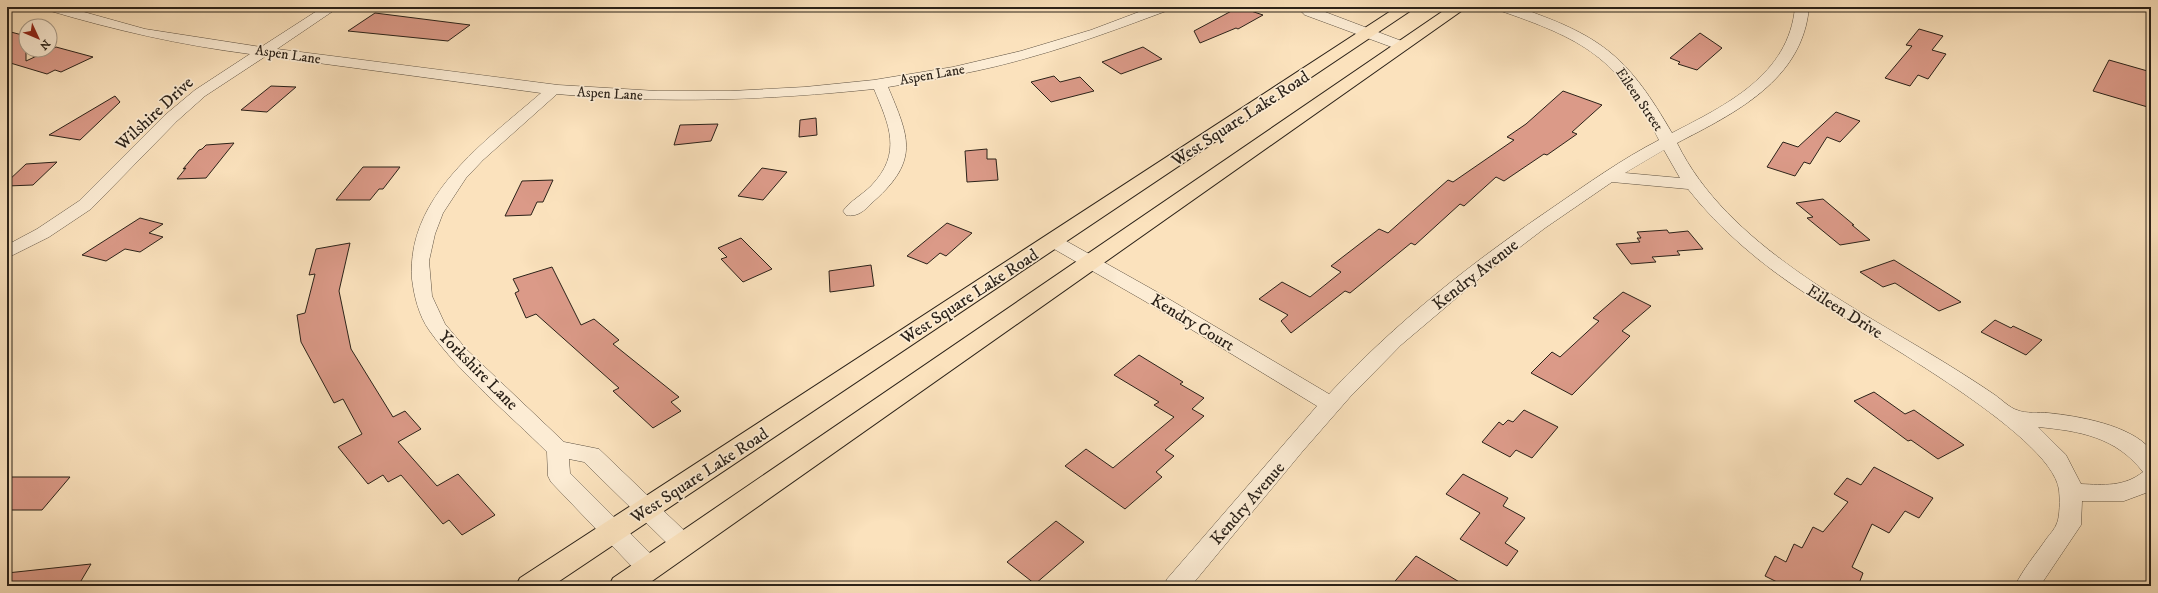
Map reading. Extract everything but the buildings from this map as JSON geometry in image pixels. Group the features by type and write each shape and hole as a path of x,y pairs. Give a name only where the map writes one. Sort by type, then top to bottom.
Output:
{"highway":[{"name":"West Square Lake Road","path":"530,586 1408,7"},
{"name":"West Square Lake Road","path":"623,586 1459,7"}],"street":[{"name":"Aspen Lane","path":"52,7 142,32 263,51 553,90 617,94 714,96 782,93 879,83 957,70 1055,46 1094,34 1164,7"},
{"name":"Wilshire Drive","path":"7,252 43,233 85,205 184,106 263,51 332,7"},
{"path":"1304,7 1310,12 1374,30 1408,42"},
{"path":"1329,7 1374,30"},
{"name":"Eileen Street","path":"1503,7 1573,34 1607,56 1622,70 1638,91 1668,142"},
{"name":"Kendry Avenue","path":"1176,586 1331,405 1398,336 1444,297 1519,239 1609,177 1727,109 1770,76 1790,51 1796,40 1800,29 1802,7"},
{"path":"852,211 868,199 881,186 894,166 899,152 898,132 879,83"},
{"name":"Yorkshire Lane","path":"553,90 487,148 460,175 434,213 426,234 420,261 421,282 427,309 445,339 558,449"},
{"name":"Eileen Drive","path":"1668,142 1681,167 1694,184 1740,232 1789,274 1856,319 1970,388 2013,418 2037,439 2058,461 2069,482 2071,492 2069,525 2027,586"},
{"path":"1609,177 1694,184"},
{"name":"Kendry Court","path":"1053,241 1091,262 1331,405"},
{"path":"2013,418 2065,422 2102,432 2132,447 2144,456 2151,466"},
{"path":"648,568 559,476 558,449 591,455 683,544"},
{"path":"2071,492 2122,492 2144,485 2151,478"}]}
